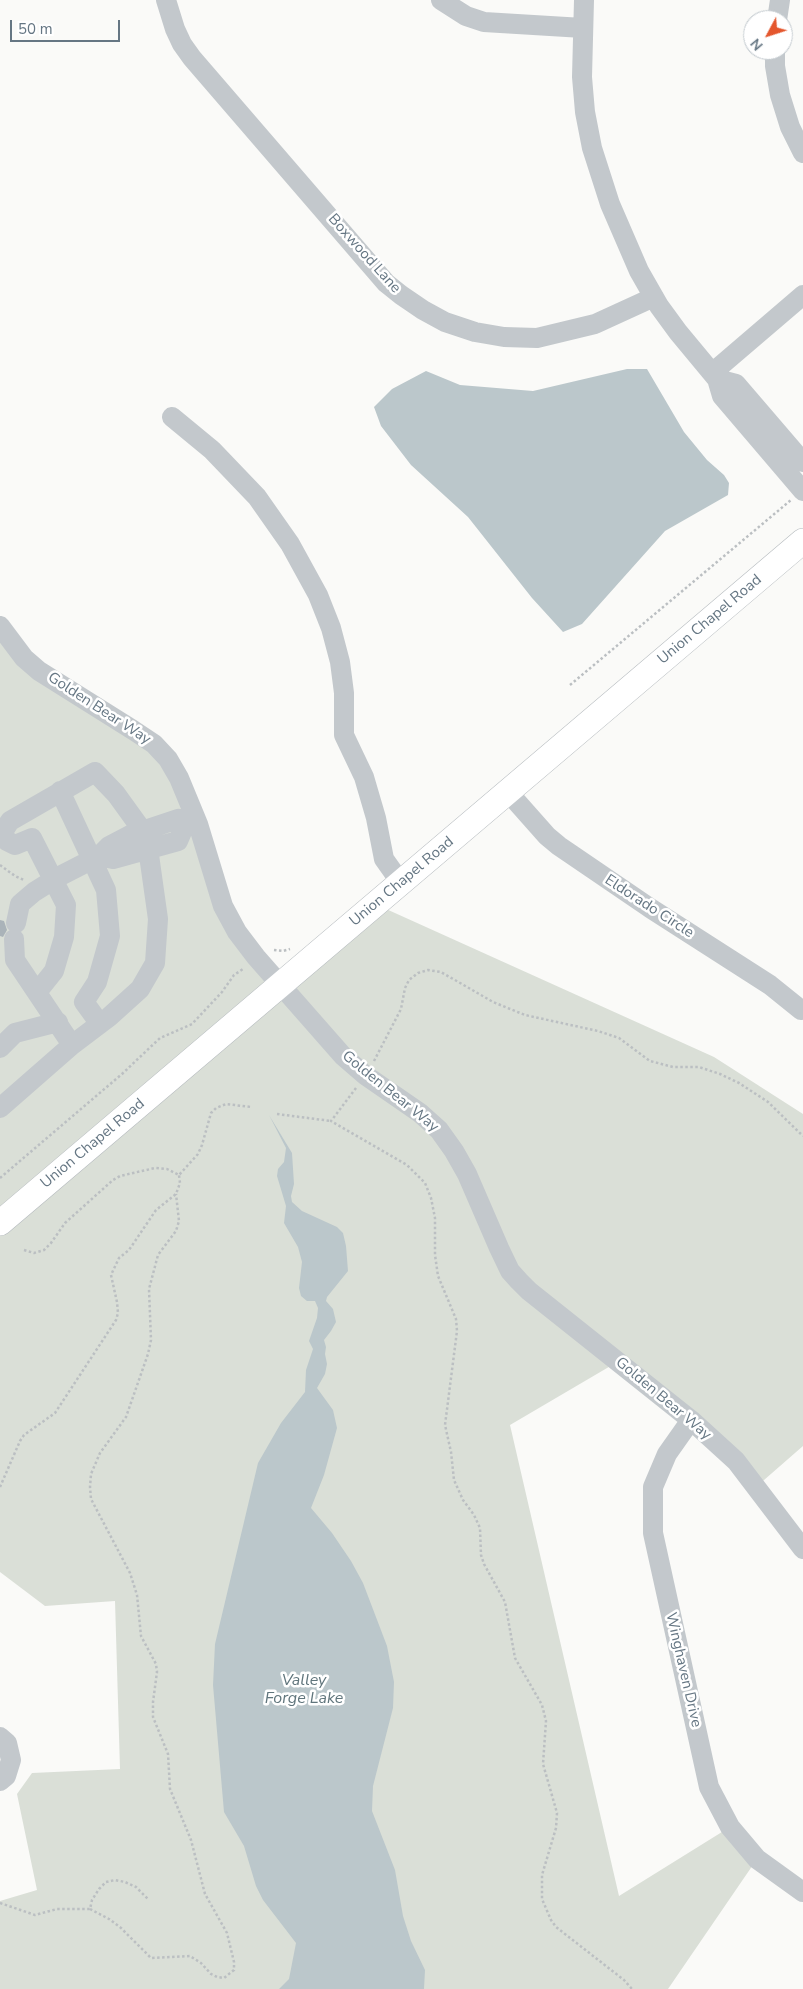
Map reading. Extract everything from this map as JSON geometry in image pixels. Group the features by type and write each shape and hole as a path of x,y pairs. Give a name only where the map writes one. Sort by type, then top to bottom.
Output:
{"main road":[{"name":"Union Chapel Road","path":"0,1223 803,541"}],"street":[{"name":"Boxwood Lane","path":"166,0 175,30 192,58 386,283 423,310 445,322 475,332 504,337 537,338 595,324 654,297"},
{"path":"441,0 466,16 484,22 583,28"},
{"path":"584,0 582,77 585,112 592,148 610,204 639,271 678,332 715,376 722,396 802,491"},
{"path":"775,60 780,95 790,126 803,153"},
{"path":"715,376 803,295"},
{"path":"715,376 736,384 803,462"},
{"path":"172,417 212,450 257,497 290,544 318,595 331,628 340,662 344,692 344,735 364,777 376,818 384,858 401,883"},
{"name":"Golden Bear Way","path":"0,626 18,651 39,671 154,744 168,759 179,778 191,826 223,906 237,932 256,956 343,1056 365,1075 420,1113 439,1130 467,1174 510,1271 519,1281 691,1420 736,1461 803,1549"},
{"path":"0,1108 140,989 155,963 158,919 145,839 116,794 95,772 10,820 3,832 7,841 15,845 32,838 66,905 64,937 54,971 38,991"},
{"path":"60,791 96,858 106,890 110,936 97,982 84,1002 100,1024"},
{"name":"Eldorado Circle","path":"508,792 547,836 559,846 770,985 801,1010"},
{"path":"72,1045 38,991 15,960 15,931 20,904 34,892 54,880 96,858 113,859 178,819 191,826"},
{"path":"0,1048 15,1033 58,1022"},
{"name":"Winghaven Drive","path":"691,1420 667,1454 653,1487 653,1534 710,1787 730,1827 757,1860 803,1892"},
{"path":"0,1737 7,1743 11,1760 6,1776 0,1781"}],"path":[{"path":"570,685 802,491"},
{"path":"0,865 24,880"},
{"path":"0,1178 122,1074 160,1038 192,1024 222,992 234,975 267,947 283,951 295,946"},
{"path":"331,1121 365,1075 401,1009 405,988 409,980 418,973 428,970 441,972 494,1002 525,1015 561,1024 598,1030 618,1038 650,1061 672,1067 699,1067 720,1074 739,1083 768,1102 803,1136"},
{"path":"0,1903 34,1915 57,1909 90,1909 122,1928 152,1958 190,1956 202,1963 210,1974 217,1977 224,1978 234,1970 227,1933 205,1894 191,1840 170,1789 168,1754 153,1717 152,1702 157,1672 156,1664 141,1636 137,1595 130,1573 91,1499 90,1487 91,1474 100,1453 126,1417 148,1354 151,1340 149,1289 158,1255 176,1231 179,1221 176,1194 180,1184 179,1175 198,1154 210,1113 226,1104 251,1107"},
{"path":"277,1114 331,1121 415,1171 426,1183 435,1218 435,1256 438,1276 456,1319 457,1331 445,1425 451,1452 454,1480 463,1500 474,1515 480,1528 484,1564 504,1602 515,1658 542,1706 546,1721 543,1764 557,1813 556,1828 542,1875 542,1899 545,1909 556,1927 624,1980 632,1989"},
{"path":"24,1250 34,1253 44,1250 65,1223 113,1180 120,1176 155,1168 167,1169 179,1175"},
{"path":"0,1487 24,1435 55,1413 116,1320 118,1313 117,1302 111,1275 119,1258 129,1250 156,1210 176,1194"},
{"path":"90,1909 92,1900 99,1889 106,1882 116,1880 136,1887 149,1900"}],"shaded area":[{"path":"0,632 11,643 154,744 216,886 280,985 375,904 714,1057 803,1114 803,1446 756,1487 619,1361 510,1425 619,1896 730,1827 757,1859 668,1989 0,1989 0,1901 37,1890 17,1794 32,1773 120,1769 115,1601 45,1606 0,1572"}],"water":[{"path":"627,369 647,369 684,432 707,460 724,475 729,483 728,495 665,531 582,624 563,632 532,598 468,517 411,465 381,426 374,407 392,389 426,371 460,385 533,391"},
{"name":"Valley Forge Lake","path":"269,1115 292,1153 294,1184 291,1196 292,1202 302,1211 337,1227 343,1233 346,1246 348,1271 327,1297 326,1301 333,1309 336,1322 324,1340 327,1364 325,1374 317,1388 333,1410 337,1428 324,1475 311,1508 332,1533 351,1561 363,1583 387,1646 394,1682 393,1708 373,1786 372,1811 395,1870 403,1916 411,1941 425,1970 424,1989 279,1989 289,1979 296,1943 263,1900 256,1886 244,1846 224,1812 213,1685 215,1644 258,1463 281,1423 305,1392 306,1370 313,1349 309,1341 317,1318 318,1308 315,1301 307,1301 301,1296 299,1288 302,1262 298,1247 284,1223 286,1206 277,1176 278,1169 284,1162 286,1148"}],"building":[{"path":"0,920 4,921 7,930 3,937 0,936"}]}
